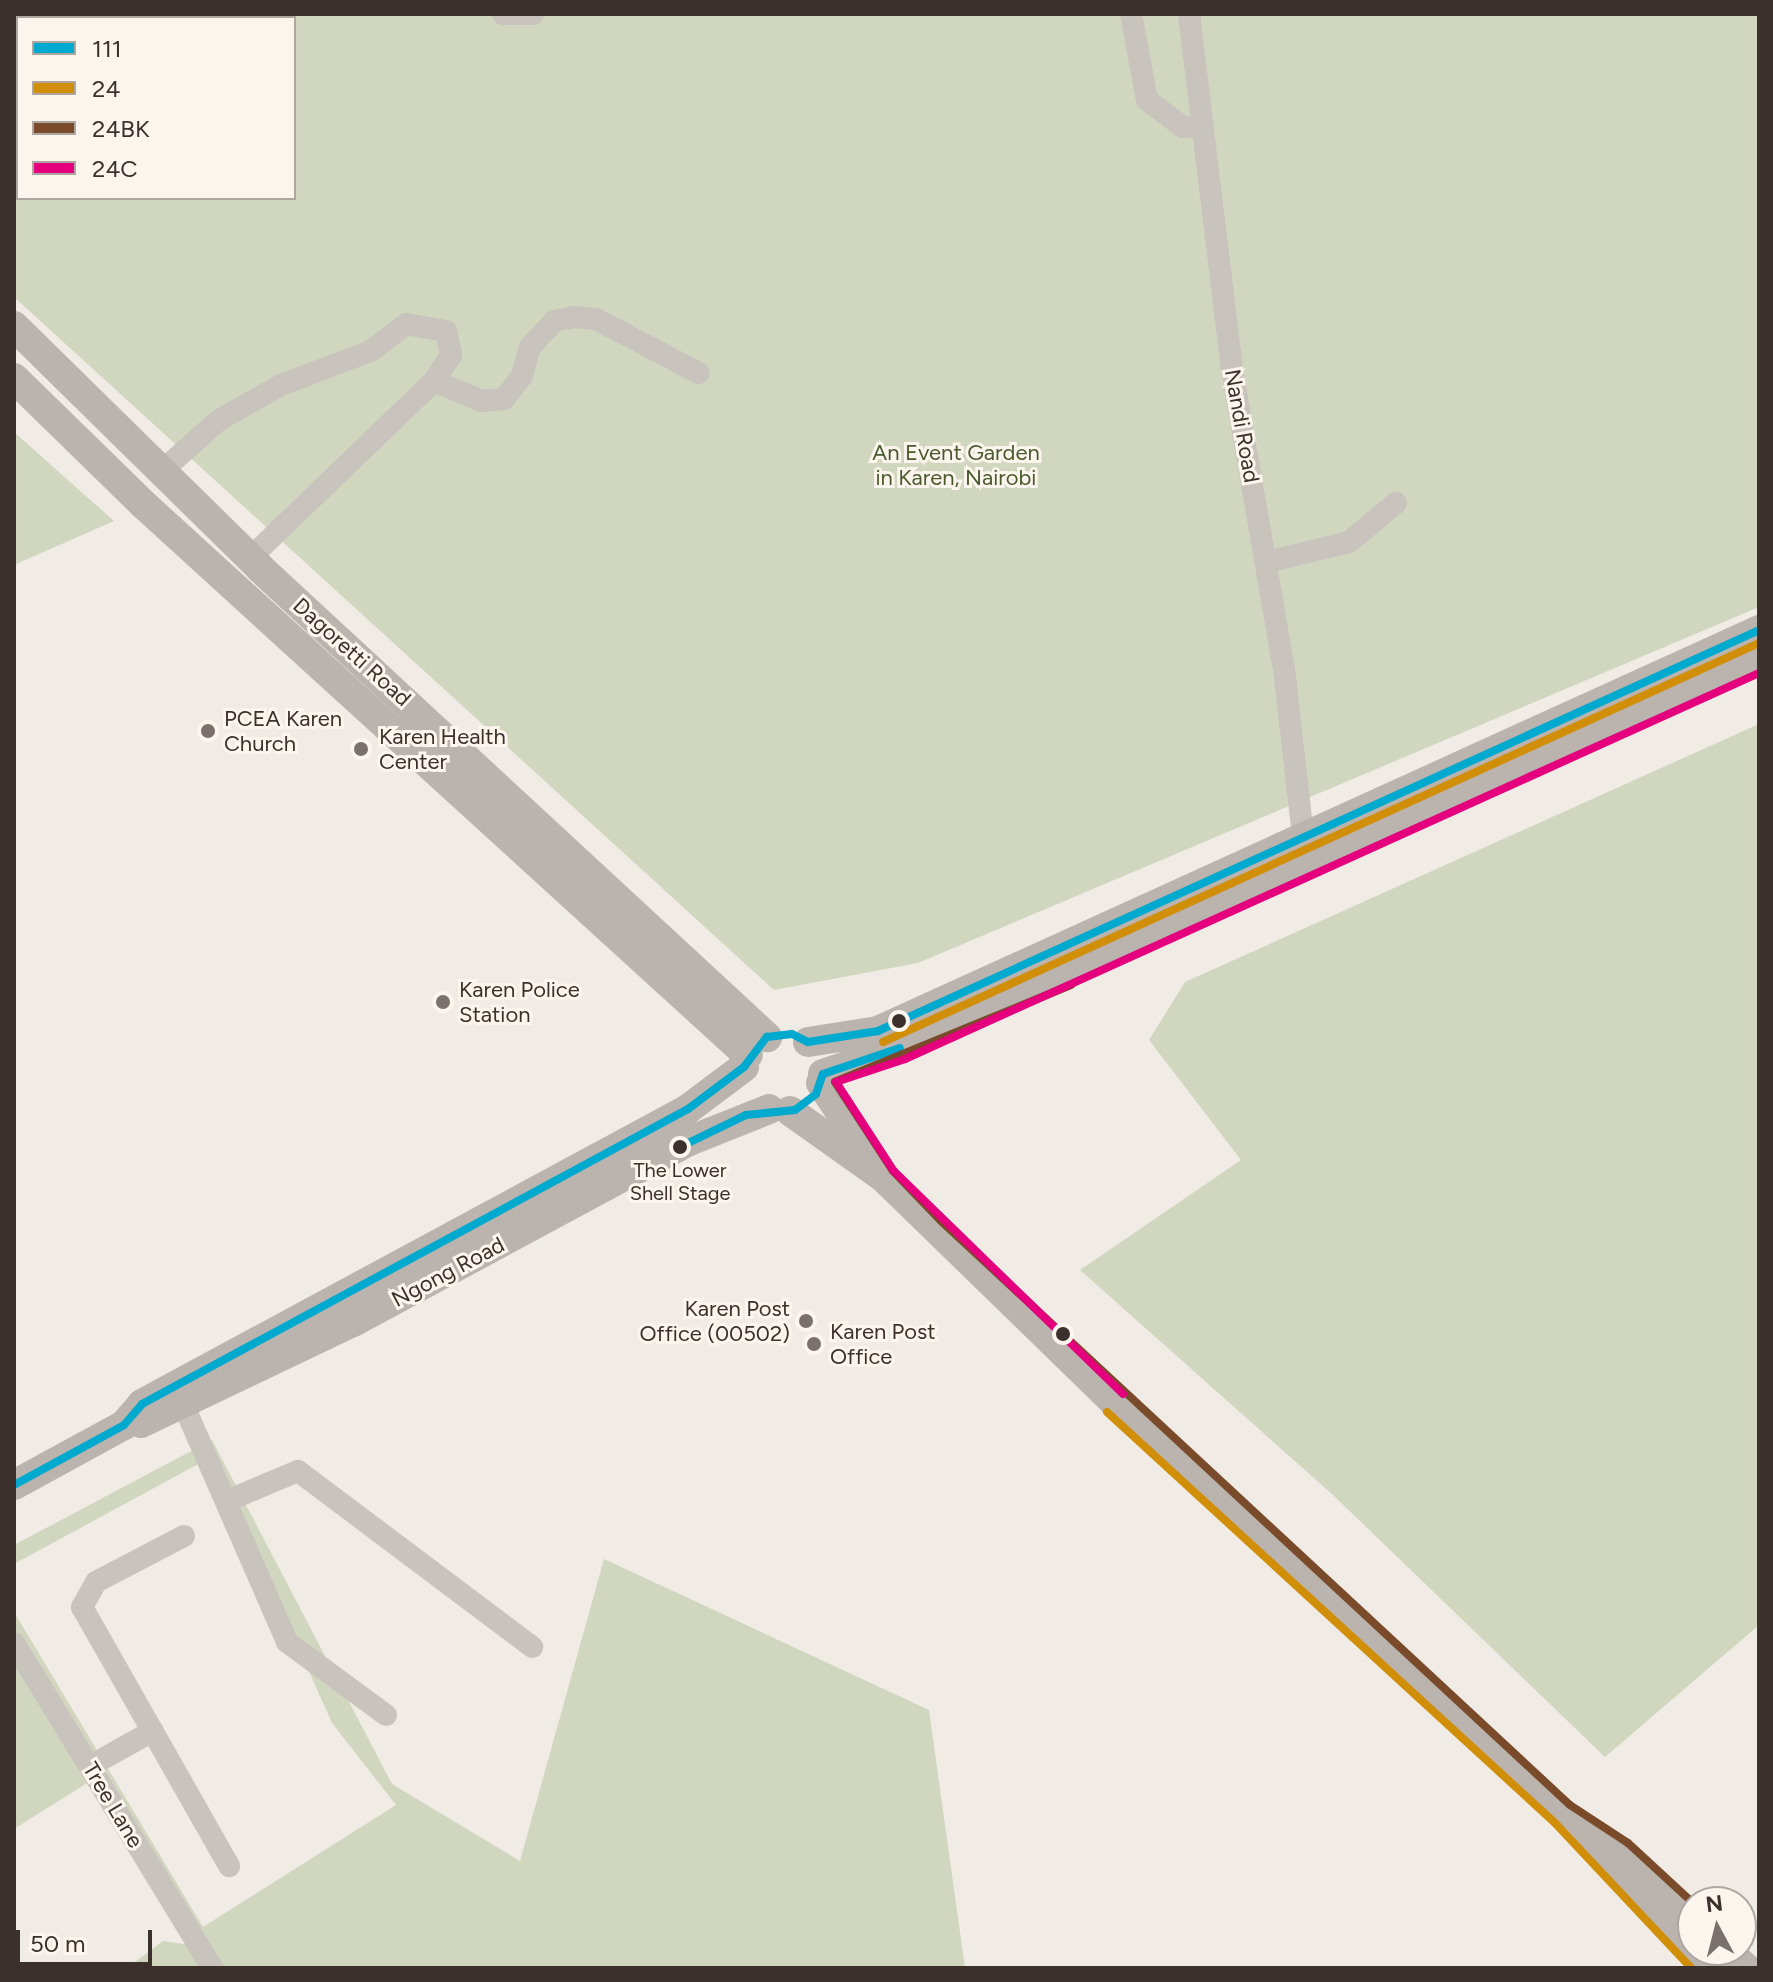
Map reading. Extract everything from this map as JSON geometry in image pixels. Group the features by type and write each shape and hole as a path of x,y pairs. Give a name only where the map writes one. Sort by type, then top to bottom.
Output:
{"main road":[{"name":"Dagoretti Road","path":"14,326 753,1053"},
{"name":"Dagoretti Road","path":"14,378 753,1053"},
{"path":"1707,1968 1563,1814 1115,1403 883,1177 749,1093 753,1053 792,1034 808,1042 878,1031 1759,630"},
{"path":"780,1110 807,1104 822,1078 900,1048 1756,661"},
{"path":"808,1042 822,1078 875,1155 883,1177"},
{"name":"Ngong Road","path":"14,1485 124,1425 184,1406 688,1109 753,1053"},
{"name":"Ngong Road","path":"124,1425 142,1404 346,1311 689,1141 780,1110"},
{"path":"1563,1814 1621,1852 1677,1905"}],"street":[{"path":"503,14 533,14"},
{"path":"1131,14 1147,100 1183,127 1202,127"},
{"name":"Nandi Road","path":"1189,14 1231,363 1267,562 1303,837"},
{"path":"434,381 482,401 504,399 522,376 530,347 554,321 574,317 596,319 699,373"},
{"path":"163,470 219,420 281,385 371,351 406,324 446,331 451,355 434,381 250,558"},
{"path":"1267,562 1349,542 1396,503"},
{"path":"184,1406 229,1500 287,1642 386,1715"},
{"path":"229,1500 298,1471 532,1647"},
{"path":"184,1536 96,1582 82,1607 229,1866"},
{"name":"Tree Lane","path":"14,1643 212,1968"},
{"path":"90,1766 153,1731"}],"green space":[{"name":"An Event Garden in Karen, Nairobi","path":"14,14 1759,14 1759,607 918,963 774,990 14,297"},
{"path":"14,432 114,521 14,565"},
{"path":"1759,724 1759,1625 1605,1757 1333,1495 1080,1270 1241,1160 1149,1040 1185,982"},
{"path":"212,1440 392,1784 520,1861 604,1559 929,1710 965,1968 127,1968 163,1941 205,1947 92,1780 14,1829 14,1612 203,1927 396,1805 332,1723 213,1456 14,1564 14,1545"}],"transit line":[{"name":"111","path":"14,1485 124,1425 142,1404 688,1109 744,1067 767,1037 792,1034 808,1042 878,1031 1759,630"},
{"name":"24","path":"883,1042 1759,643"},
{"name":"24C","path":"1123,1394 893,1170 836,1082 905,1059 1759,673"},
{"name":"24BK","path":"1071,985 835,1082 893,1171 941,1221 1570,1805 1628,1843 1677,1888"},
{"name":"111","path":"680,1147 746,1115 795,1110 816,1094 823,1074 900,1048"},
{"name":"24","path":"1107,1412 1555,1823 1691,1968"}],"place":[{"name":"PCEA Karen Church","path":"208,731"},
{"name":"Karen Health Center","path":"361,749"},
{"name":"Karen Police Station","path":"443,1002"},
{"name":"The Lower Shell Stage","path":"680,1147"},
{"name":"Karen Post Office (00502)","path":"806,1321"},
{"name":"Karen Post Office","path":"814,1344"}]}
